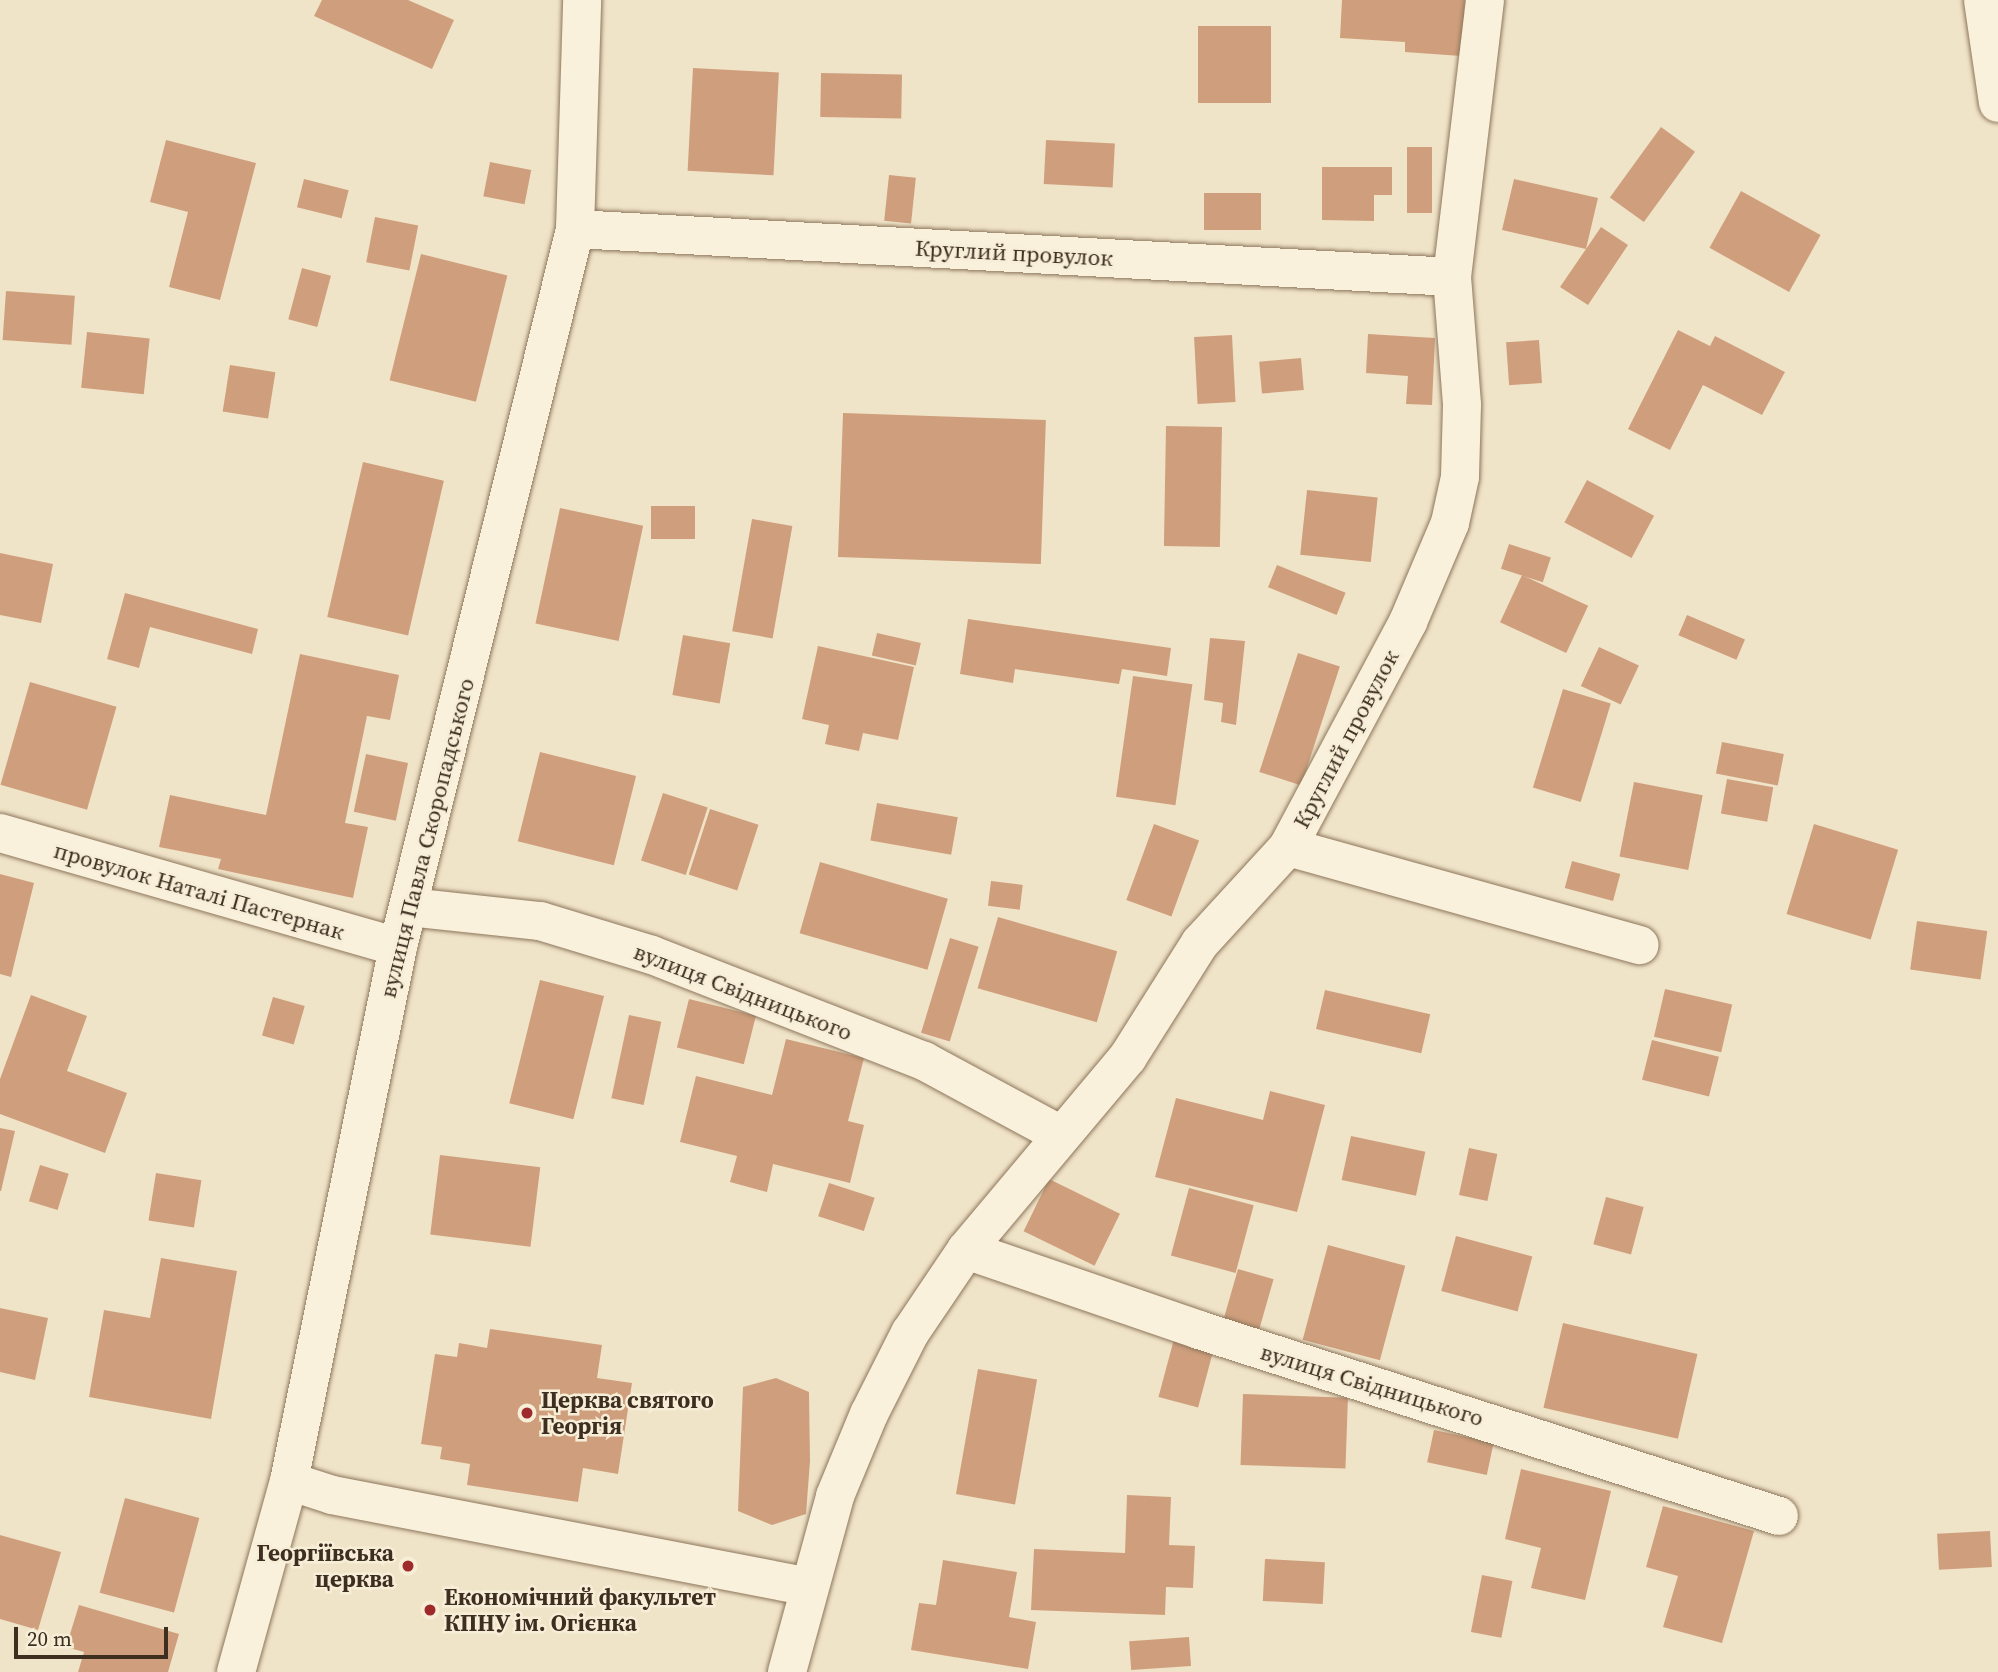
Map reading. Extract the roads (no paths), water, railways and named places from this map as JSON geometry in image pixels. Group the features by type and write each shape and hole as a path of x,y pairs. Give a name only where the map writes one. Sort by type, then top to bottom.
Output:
{"street":[{"name":"вулиця Павла Скоропадського","path":"236,1672 289,1481 398,947 575,229 582,0"},
{"name":"Круглий провулок","path":"1485,0 1452,277 1462,405 1460,477 1450,523 1408,622 1288,847 1640,945"},
{"path":"1983,0 1998,103"},
{"name":"Круглий провулок","path":"575,229 1452,277"},
{"name":"провулок Наталі Пастернак","path":"0,833 398,947"},
{"path":"787,1672 808,1587 835,1496 869,1414 910,1333 966,1250 1059,1134 1128,1057 1199,943 1288,847"},
{"name":"вулиця Свідницького","path":"409,907 540,921 652,955 924,1061 1059,1134"},
{"name":"вулиця Свідницького","path":"966,1250 1199,1331 1779,1516"},
{"path":"289,1481 331,1496 808,1587"}],"place":[{"name":"Церква святого Георгія","path":"527,1413"},
{"name":"Георгіївська церква","path":"408,1566"},
{"name":"Економічний факультет КПНУ ім. Огієнка","path":"430,1610"}]}
